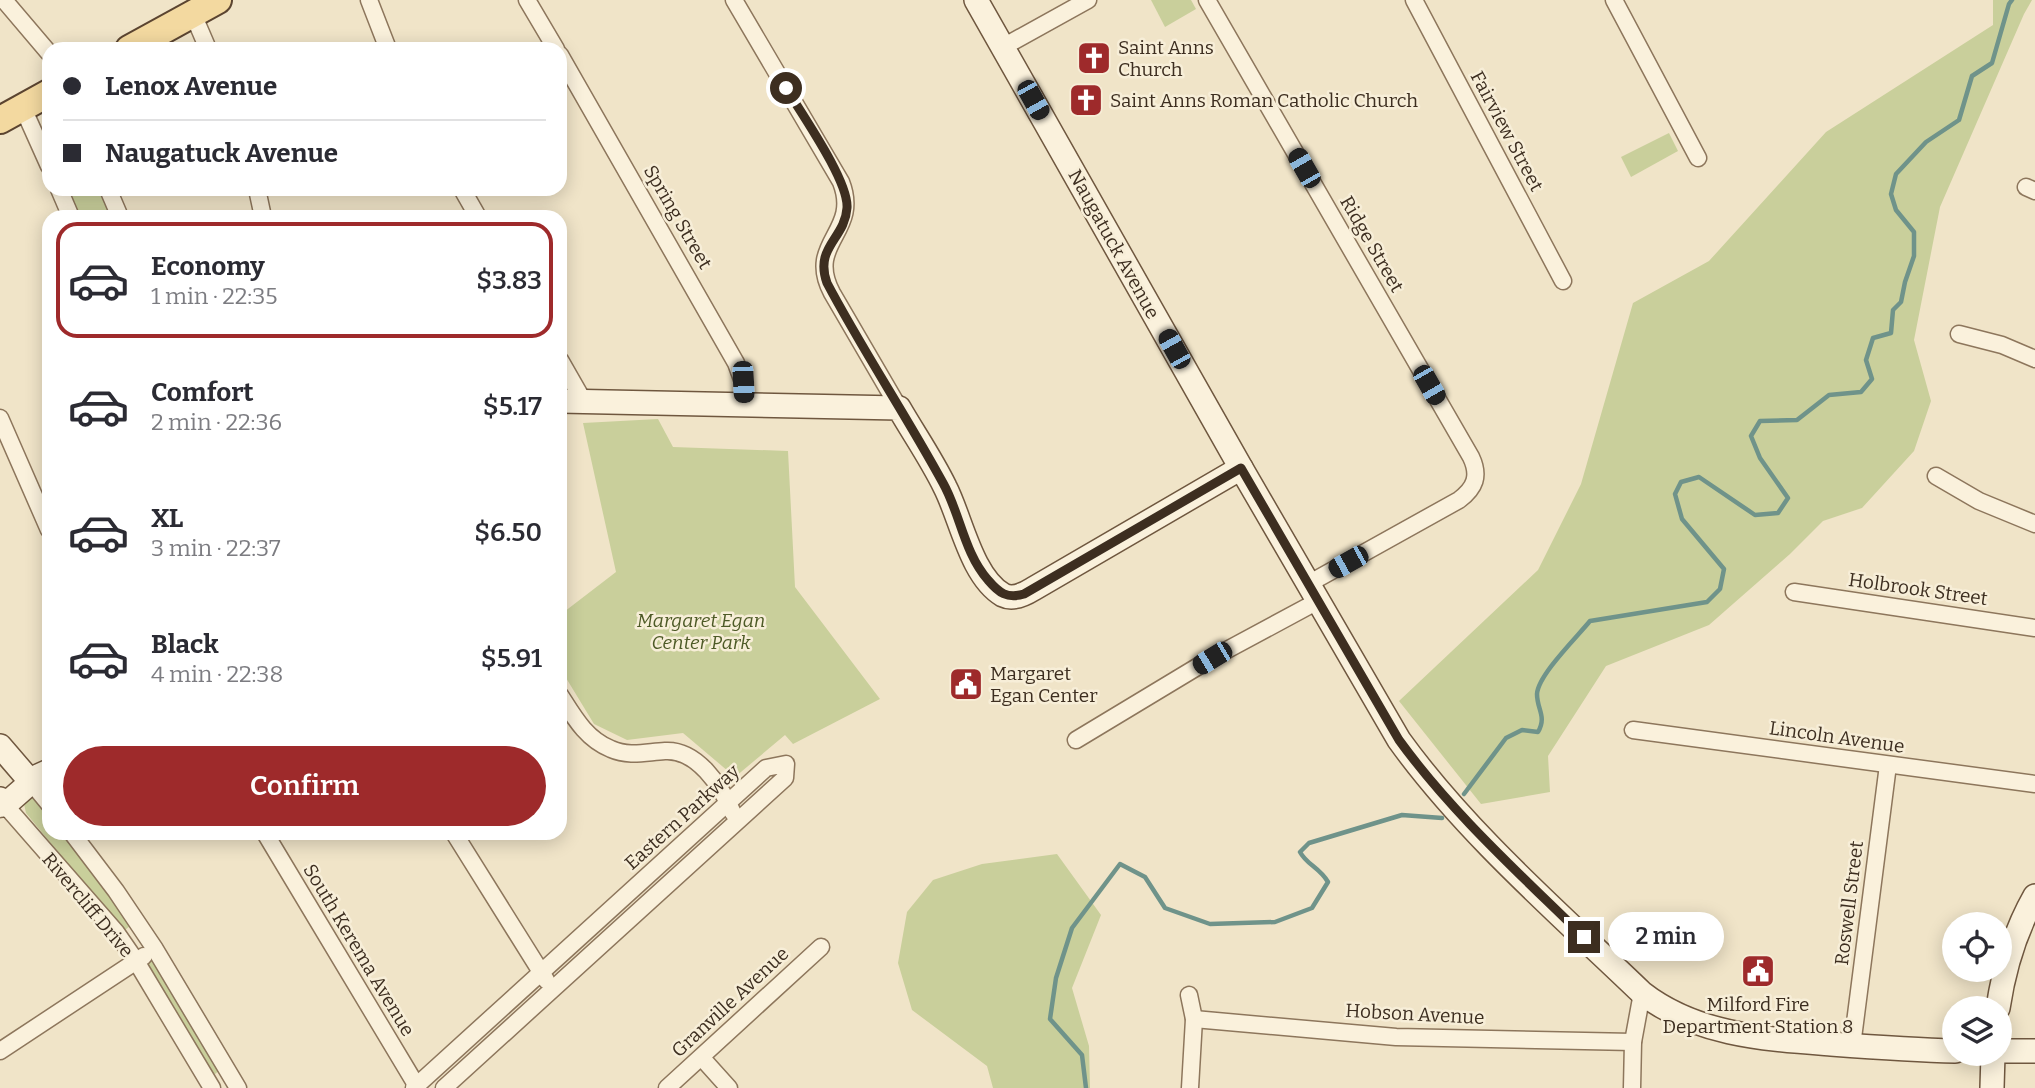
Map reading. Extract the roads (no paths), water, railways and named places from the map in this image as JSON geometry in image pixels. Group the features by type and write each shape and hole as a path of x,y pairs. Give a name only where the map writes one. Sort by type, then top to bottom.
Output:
{"main road":[{"name":"Naugatuck Avenue","path":"976,0 1241,468 1399,740 1423,772 1487,842 1642,993 1689,1021 1719,1030 1772,1039 1942,1050"},
{"path":"141,42 204,5"},
{"path":"0,120 42,97"},
{"path":"567,401 899,408 944,483 986,579 1003,595 1016,596 1033,589 1241,468"},
{"path":"0,746 40,776 2,804"},
{"path":"2001,996 2011,950 2035,896"},
{"path":"2012,1051 2035,1051"},
{"path":"1992,1088 1993,1066"}],"street":[{"path":"4,0 42,45"},
{"path":"369,0 385,42"},
{"path":"527,0 552,42"},
{"path":"734,0 841,182 846,197 845,215 824,257 824,276 899,408"},
{"path":"1003,47 1088,0"},
{"name":"Ridge Street","path":"1207,0 1471,457 1477,474 1475,484 1459,500 1313,593"},
{"name":"Fairview Street","path":"1414,0 1563,281"},
{"path":"1614,0 1698,158"},
{"path":"204,5 207,42"},
{"name":"Spring Street","path":"567,67 736,363 743,382 744,405"},
{"path":"23,107 42,150"},
{"path":"1959,334 2002,345 2035,359"},
{"path":"567,372 584,402"},
{"path":"0,418 42,514"},
{"path":"1936,477 1979,501 2035,524"},
{"path":"1076,740 1313,593"},
{"name":"Holbrook Street","path":"1794,593 2035,628"},
{"path":"567,706 578,724 599,743 620,752 666,751 685,754 703,767 728,803 737,822"},
{"name":"Lincoln Avenue","path":"1633,730 2035,784"},
{"name":"Eastern Parkway","path":"416,1087 766,768 786,764 785,778 444,1088"},
{"name":"Roswell Street","path":"1852,1046 1888,765"},
{"name":"Rivercliff Drive","path":"2,804 116,932 215,1088"},
{"name":"Rivercliff Drive","path":"77,840 155,949 235,1083"},
{"name":"South Kerema Avenue","path":"269,840 416,1087"},
{"path":"458,840 552,988"},
{"name":"Granville Avenue","path":"667,1088 821,947"},
{"path":"0,1051 155,949"},
{"path":"1632,1088 1633,1042 1642,993"},
{"path":"1189,995 1194,1019 1190,1088"},
{"name":"Hobson Avenue","path":"1194,1019 1396,1037 1633,1042"},
{"path":"702,1058 729,1088"},
{"path":"215,1088 235,1083"}],"waterway":[{"path":"1464,794 1506,738 1522,730 1538,732 1542,722 1537,700 1539,686 1551,667 1590,621 1707,602 1720,589 1724,569 1682,519 1675,494 1681,482 1699,477 1755,515 1778,513 1788,498 1760,458 1751,436 1760,421 1797,420 1829,395 1861,392 1872,379 1866,360 1873,338 1891,333 1893,310 1901,302 1914,256 1914,232 1896,210 1891,194 1896,174 1926,142 1959,120 1972,76 1992,63 2012,0"},
{"path":"1086,1088 1082,1055 1050,1019 1056,978 1072,928 1120,864 1145,877 1165,908 1210,924 1275,922 1312,908 1328,882 1300,852 1309,843 1402,815 1442,818"}],"place":[{"name":"Saint Anns Church","path":"1094,58"},
{"name":"Saint Anns Roman Catholic Church","path":"1086,100"},
{"name":"Margaret Egan Center","path":"966,684"},
{"name":"Milford Fire Department Station 8","path":"1758,971"}],"park label":[{"name":"Margaret Egan Center Park","path":"701,631"}]}
